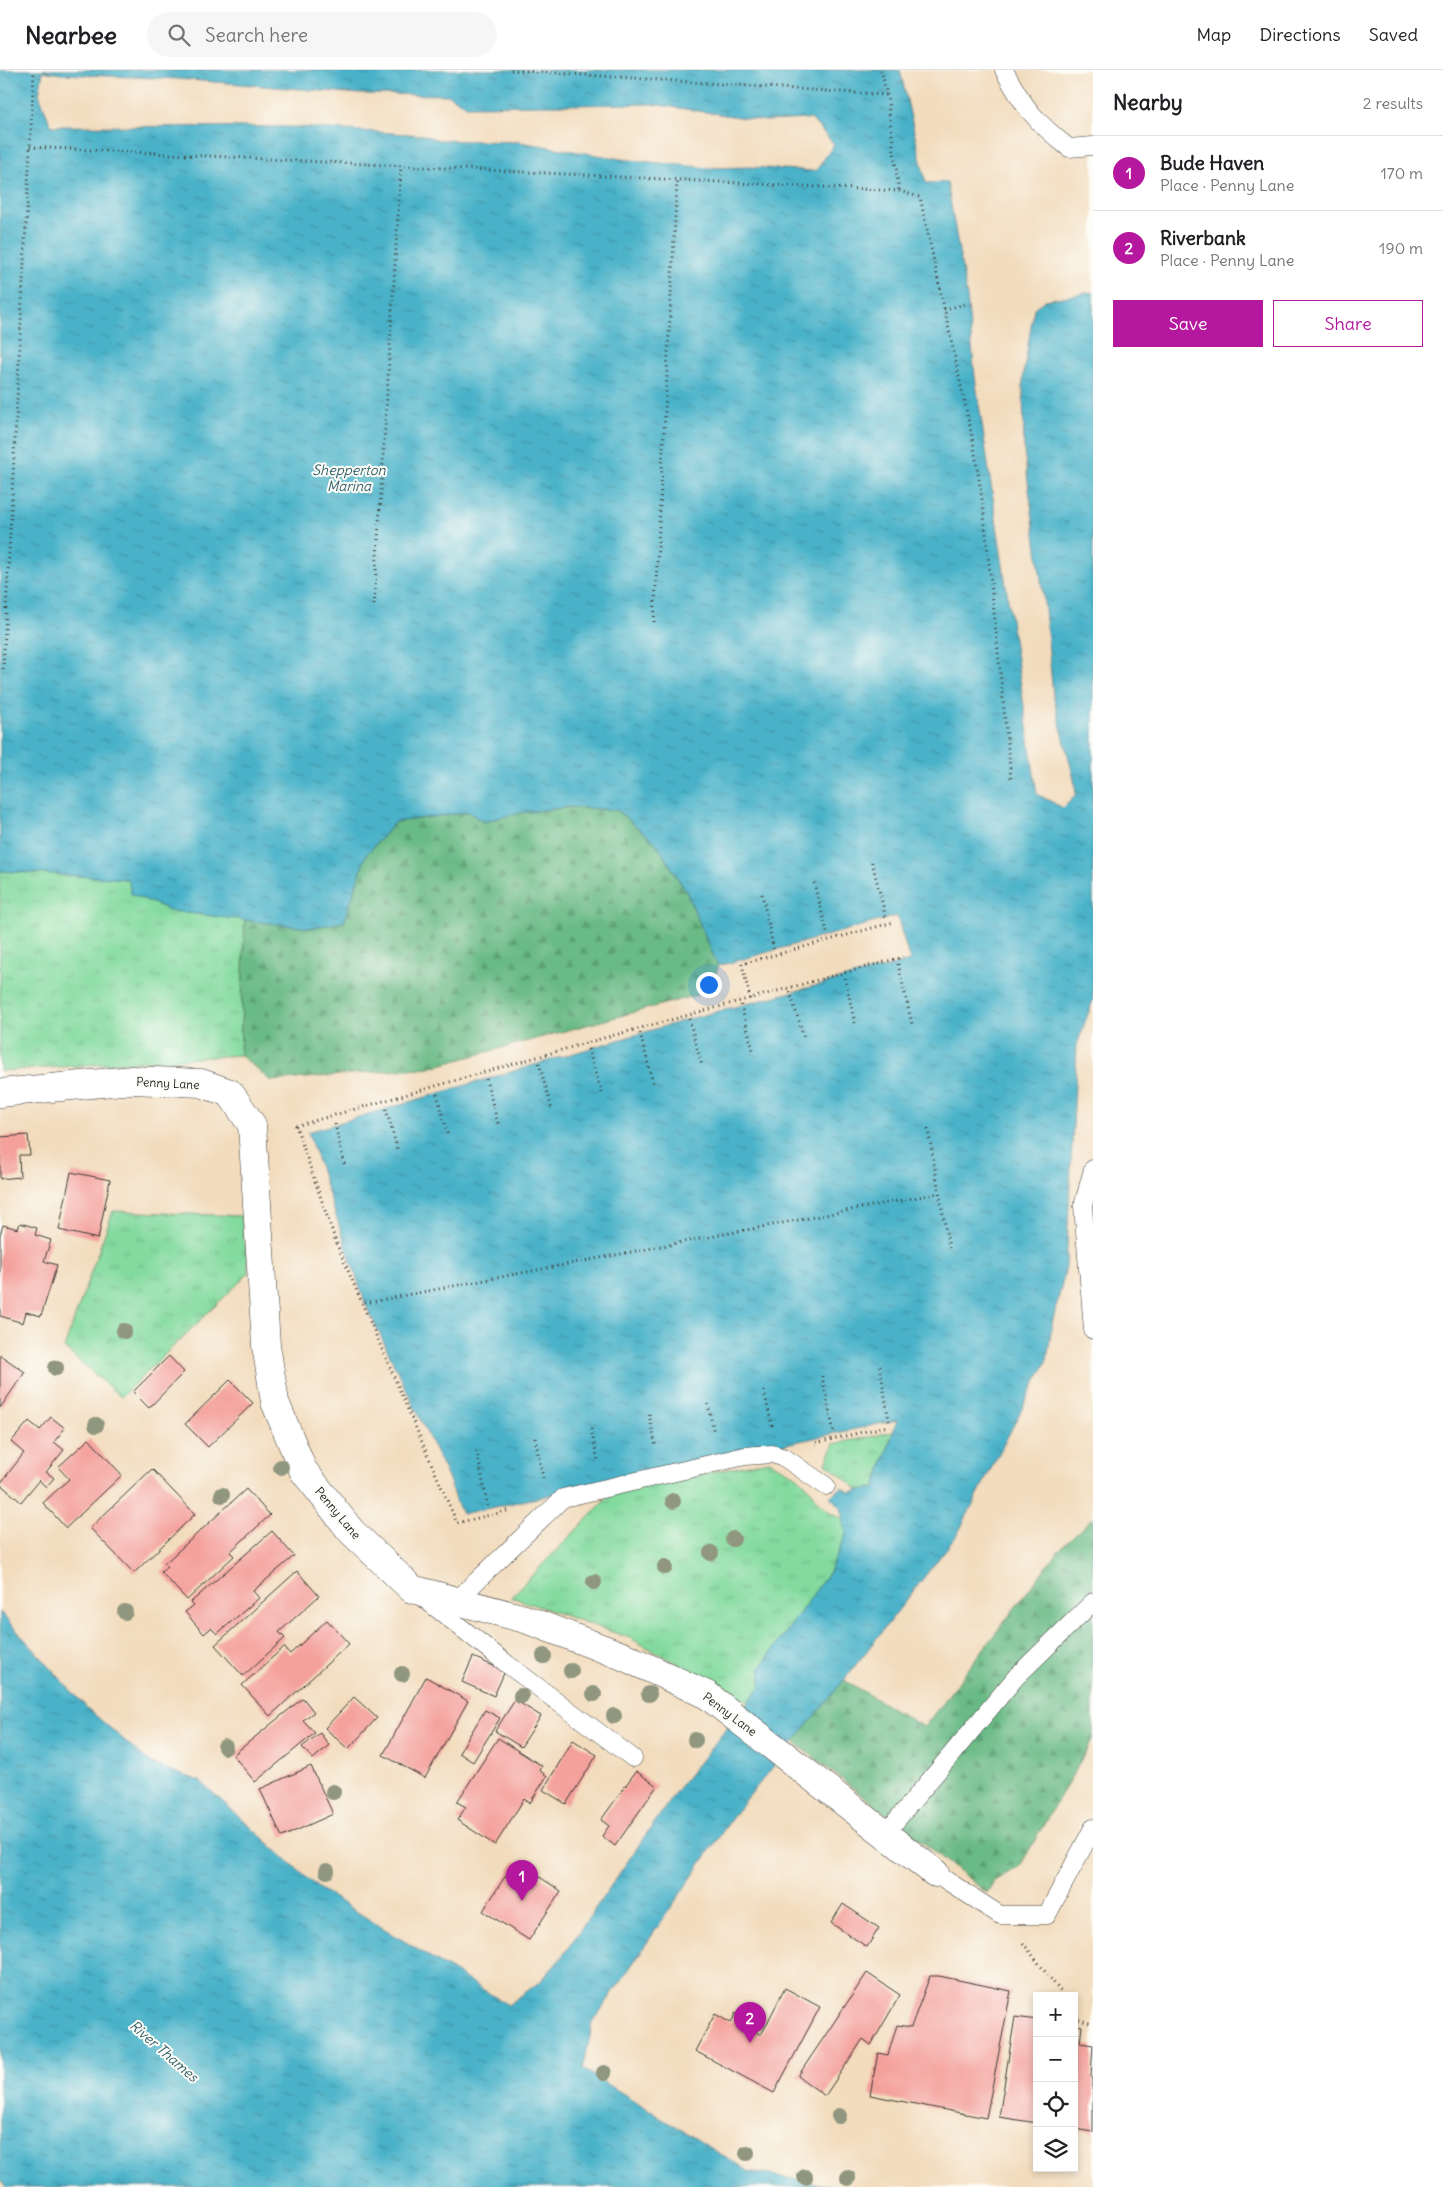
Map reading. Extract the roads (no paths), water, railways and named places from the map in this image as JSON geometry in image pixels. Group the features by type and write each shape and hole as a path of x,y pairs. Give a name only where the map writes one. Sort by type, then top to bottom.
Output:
{"street":[{"name":"Penny Lane","path":"0,1093 132,1080 201,1083 230,1093 252,1125 266,1345 275,1402 303,1470 351,1531 412,1589 525,1619 625,1656 707,1695 935,1873"}],"lane":[{"path":"1004,70 1019,100 1042,126 1070,148 1093,146"},
{"path":"1093,1169 1083,1206 1093,1330"},
{"path":"456,1600 563,1498 746,1456 772,1454 785,1458 826,1486"},
{"path":"412,1589 507,1664 633,1758"},
{"path":"885,1834 1016,1678 1093,1602"},
{"path":"935,1873 1000,1914 1047,1914 1093,1828"}],"water":[{"name":"Shepperton Marina","path":"0,70 900,70 926,183 947,182 967,297 975,377 1037,794 1063,808 1076,795 1074,779 1053,695 1045,610 1024,451 1023,376 1034,308 1045,300 1093,292 1093,1000 1077,1045 1066,1267 1052,1324 1047,1360 957,1535 844,1680 736,1812 593,2022 583,2069 748,2171 836,2187 6,2187 0,2179 0,1612 88,1709 152,1764 200,1781 318,1888 508,2005 541,1981 561,1958 677,1790 761,1686 761,1667 829,1572 846,1535 841,1507 830,1497 841,1487 849,1492 875,1488 897,1420 462,1514 450,1482 365,1303 308,1132 689,1019 910,961 897,916 718,966 686,891 656,843 617,810 570,807 518,813 483,822 469,812 395,822 366,855 344,922 308,928 172,911 131,894 128,879 0,871","holes":["43,71 61,74 178,79 360,94 448,95 467,106 652,104 765,121 811,119 834,144 816,171 749,167 709,168 621,159 520,142 439,140 423,135 298,127 51,126 39,94"]}],"place":[{"name":"Bude Haven","path":"522,1901"},
{"name":"Riverbank","path":"750,2043"}],"water label":[{"name":"River Thames","path":"164,2051"}]}
